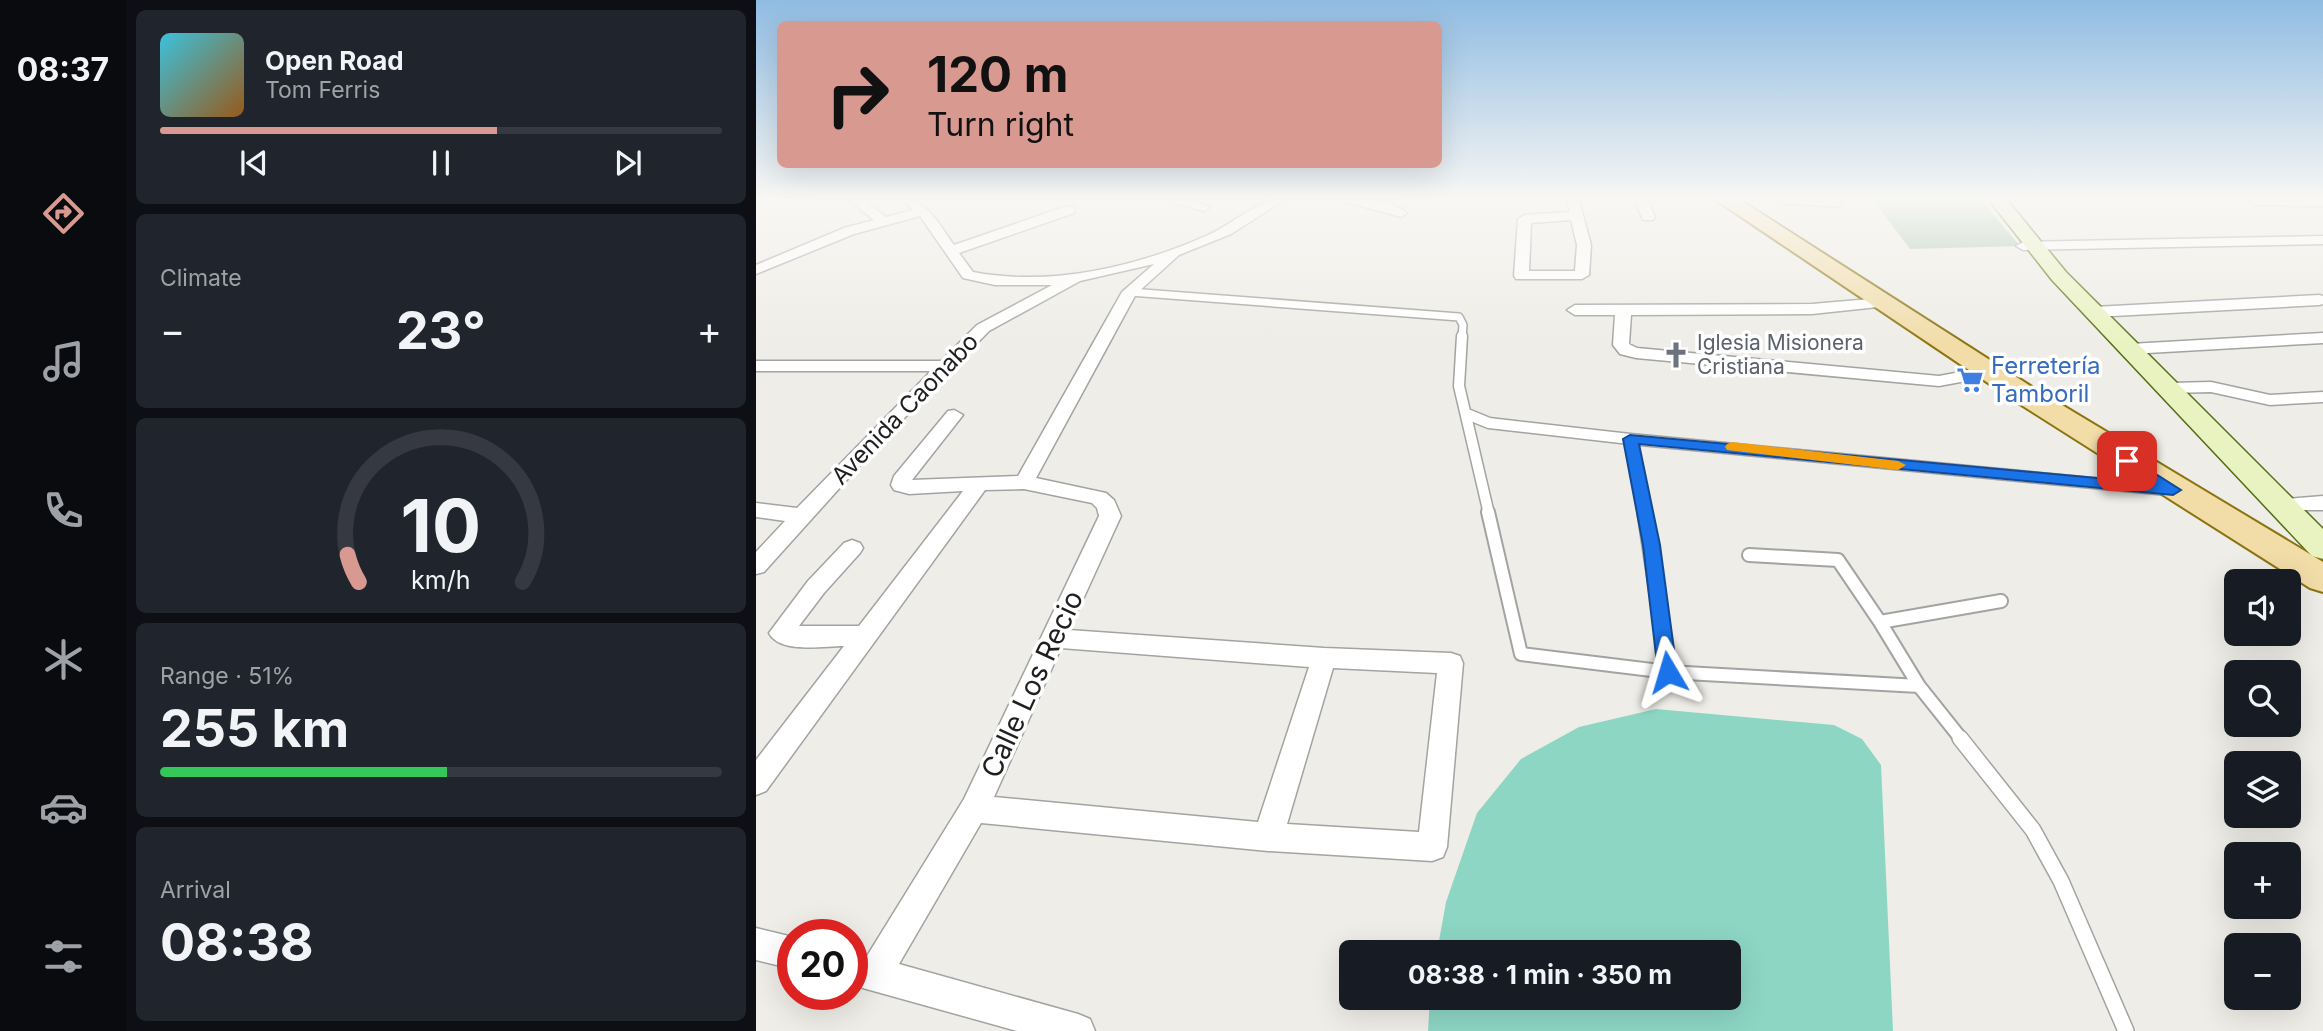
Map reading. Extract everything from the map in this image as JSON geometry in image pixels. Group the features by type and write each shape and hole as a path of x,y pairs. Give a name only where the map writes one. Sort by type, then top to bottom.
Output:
{"main road":[{"path":"1799,248 2173,490 2323,579"}],"street":[{"path":"756,270 806,248"},
{"path":"949,248 968,275 1038,281 1074,279 1186,248"},
{"path":"951,251 959,248"},
{"path":"1523,248 1521,276 1582,275 1584,248"},
{"path":"2031,248 2323,548"},
{"path":"1024,482 1130,292 1178,251"},
{"name":"Avenida Caonabo","path":"756,566 983,328 1074,279"},
{"path":"2094,312 2319,300"},
{"path":"1575,310 1812,309 1882,303"},
{"path":"1623,310 1621,345 1626,350 1636,352 1938,381 1987,372"},
{"path":"2130,349 2323,338"},
{"path":"756,366 944,366"},
{"path":"2169,388 2211,387 2270,400 2323,397"},
{"name":"Calle Los Recio","path":"868,965 974,809 1110,516 1107,505 1099,498 1024,482 909,488 901,485 901,481 954,415"},
{"path":"756,782 979,484"},
{"path":"2282,505 2323,503"},
{"path":"756,510 803,516"},
{"path":"852,548 816,587 781,633 785,636 865,636"},
{"path":"974,809 1268,837 1432,847 1451,663 1324,658 1052,638"},
{"path":"1268,837 1324,658"},
{"path":"756,944 777,949"},
{"path":"868,972 1078,1031"}],"lane":[{"path":"1130,292 1459,317 1463,325 1460,386 1521,654 1668,672 1919,686"},
{"path":"1467,414 1489,423 1630,439 2173,490"},
{"path":"1630,439 1651,545 1668,672"},
{"path":"1749,555 1838,560 1919,686 2033,830 2061,881 2126,1031"},
{"path":"1880,622 2001,601"}],"green space":[{"path":"1656,709 1834,725 1862,739 1881,765 1893,1031 1428,1031 1429,1010 1741,1010 1741,940 1439,940 1446,902 1477,813 1521,759 1579,727"}],"slow traffic":[{"path":"1732,447 1898,465"}],"place":[{"name":"Iglesia Misionera Cristiana","path":"1676,355"},
{"name":"Ferretería Tamboril","path":"1970,380"}],"route":[{"path":"1668,672 1651,545 1630,439 2173,490 2127,461"}]}
